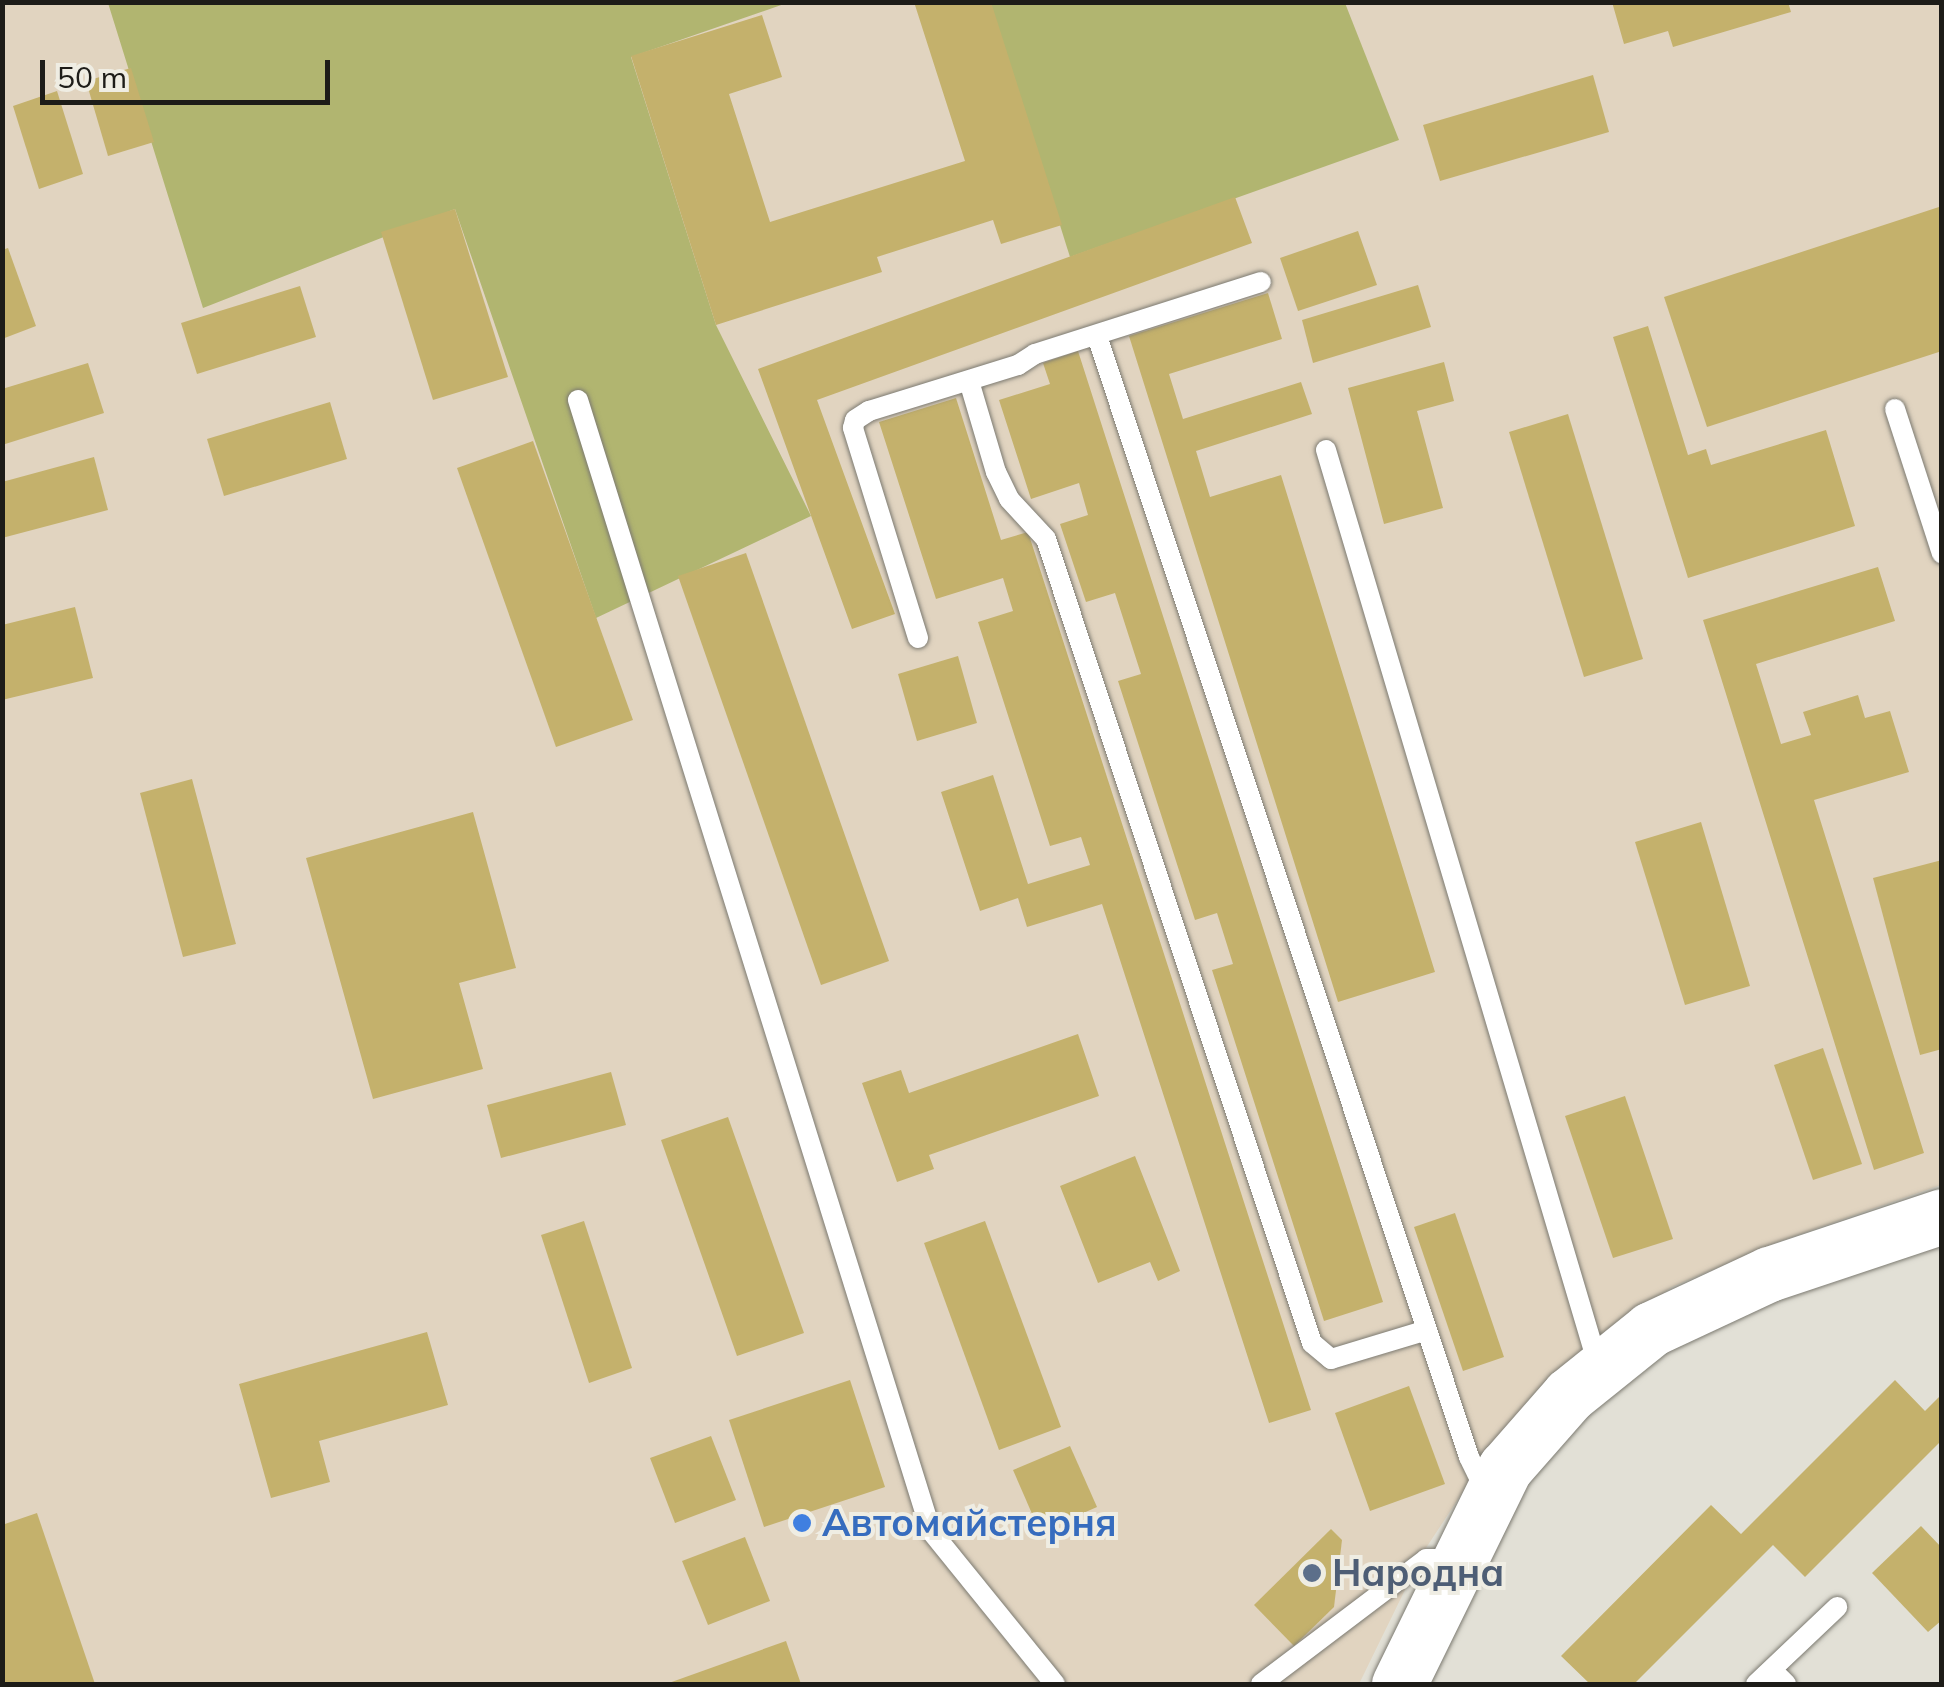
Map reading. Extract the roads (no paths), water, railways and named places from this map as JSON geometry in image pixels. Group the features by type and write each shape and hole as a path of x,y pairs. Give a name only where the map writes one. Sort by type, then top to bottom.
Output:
{"street":[{"path":"1399,1684 1458,1558 1506,1468 1570,1395 1651,1329 1768,1274 1942,1216"}],"lane":[{"path":"918,638 854,428 855,420 869,411 1018,365 1034,354 1261,282"},
{"path":"1097,336 1469,1457 1490,1498"},
{"path":"969,382 996,472 1010,500 1046,539 1312,1343 1331,1359 1427,1330"},
{"path":"578,400 931,1531 1055,1684"},
{"path":"1894,409 1942,554"},
{"path":"1326,450 1599,1371"},
{"path":"1261,1684 1426,1559 1458,1558"},
{"path":"1771,1680 1837,1607"}],"place":[{"name":"Автомайстерня","path":"802,1523"},
{"name":"Народна","path":"1312,1573"}]}
